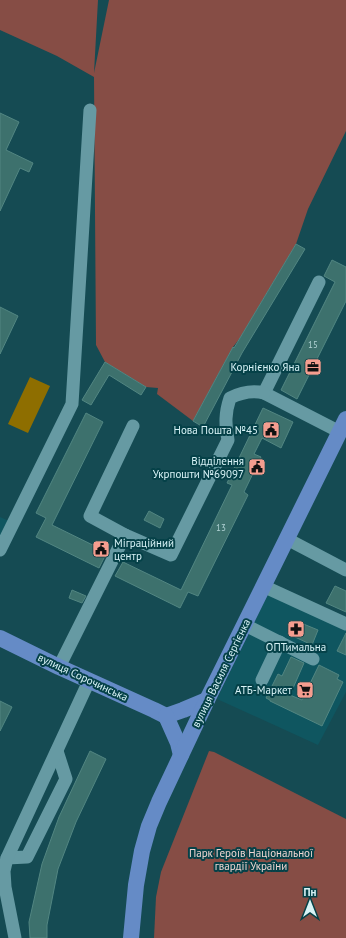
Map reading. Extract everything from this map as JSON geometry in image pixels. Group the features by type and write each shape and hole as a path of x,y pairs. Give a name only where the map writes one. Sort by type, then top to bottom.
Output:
{"main road":[{"name":"вулиця Василя Сергієнка","path":"130,938 136,885 142,851 158,802 343,425"},
{"name":"вулиця Сорочинська","path":"0,638 166,716"},
{"path":"181,755 178,743 166,716 207,700"}],"lane":[{"path":"0,550 72,404 90,110"},
{"path":"264,393 319,282"},
{"path":"133,426 90,516 125,535 171,555 228,440 226,408 230,398 238,394 256,391 343,425"},
{"path":"59,667 125,535"},
{"path":"287,539 346,570"},
{"path":"263,586 346,624"},
{"path":"245,625 313,659"},
{"path":"262,680 280,642"},
{"path":"15,938 4,887 4,866 89,681"},
{"path":"4,866 27,857 66,778 57,751"}],"shaded area":[{"path":"30,377 50,386 28,433 8,424"},
{"path":"0,517 9,521 0,540"},
{"path":"269,592 346,629 346,692 318,745 217,699"}],"green space":[{"path":"0,0 98,0 94,73 109,0 346,0 346,131 308,209 296,244 240,338 233,347 193,421 157,394 158,388 146,387 105,362 96,345 94,77 57,56 0,30"},
{"name":"Парк Героїв Національної гвардії України","path":"209,751 214,752 346,819 346,938 154,938 156,897 161,872"}],"building":[{"path":"0,113 19,122 6,150 33,163 29,172 20,168 0,211"},
{"path":"296,244 305,249 242,353 203,427 193,421 233,347 234,348"},
{"path":"332,260 346,267 346,301 297,399 281,390 335,282 324,276"},
{"path":"0,307 18,316 0,354"},
{"path":"105,362 146,387 141,395 109,375 91,405 82,400"},
{"path":"263,408 293,422 281,448 262,438 254,454 261,457 244,492 248,495 198,596 188,592 180,608 115,576 123,562 181,590 232,485 227,483"},
{"path":"86,413 103,422 52,525 107,552 99,568 36,537 46,518 36,513"},
{"path":"149,511 164,519 160,528 144,520"},
{"path":"335,586 346,591 346,612 326,603"},
{"path":"72,590 86,596 82,603 69,598"},
{"path":"301,623 318,630 312,645 295,637"},
{"path":"346,633 346,655 337,651"},
{"name":"АТБ-Маркет","path":"291,657 304,663 290,695 302,700 319,665 339,675 337,679 343,682 322,726 266,698 278,674 282,676"},
{"path":"0,701 12,707 0,731"},
{"path":"90,751 106,759 76,822 58,869 47,925 47,938 30,938 29,922 42,864 59,817"}],"place":[{"name":"Корнієнко Яна","path":"313,367"},
{"name":"Нова Пошта №45","path":"271,430"},
{"name":"Відділення Укрпошти №69097","path":"257,467"},
{"name":"Міграційний центр","path":"101,549"},
{"name":"ОПТимальна","path":"296,629"},
{"name":"АТБ-Маркет","path":"305,690"}]}
